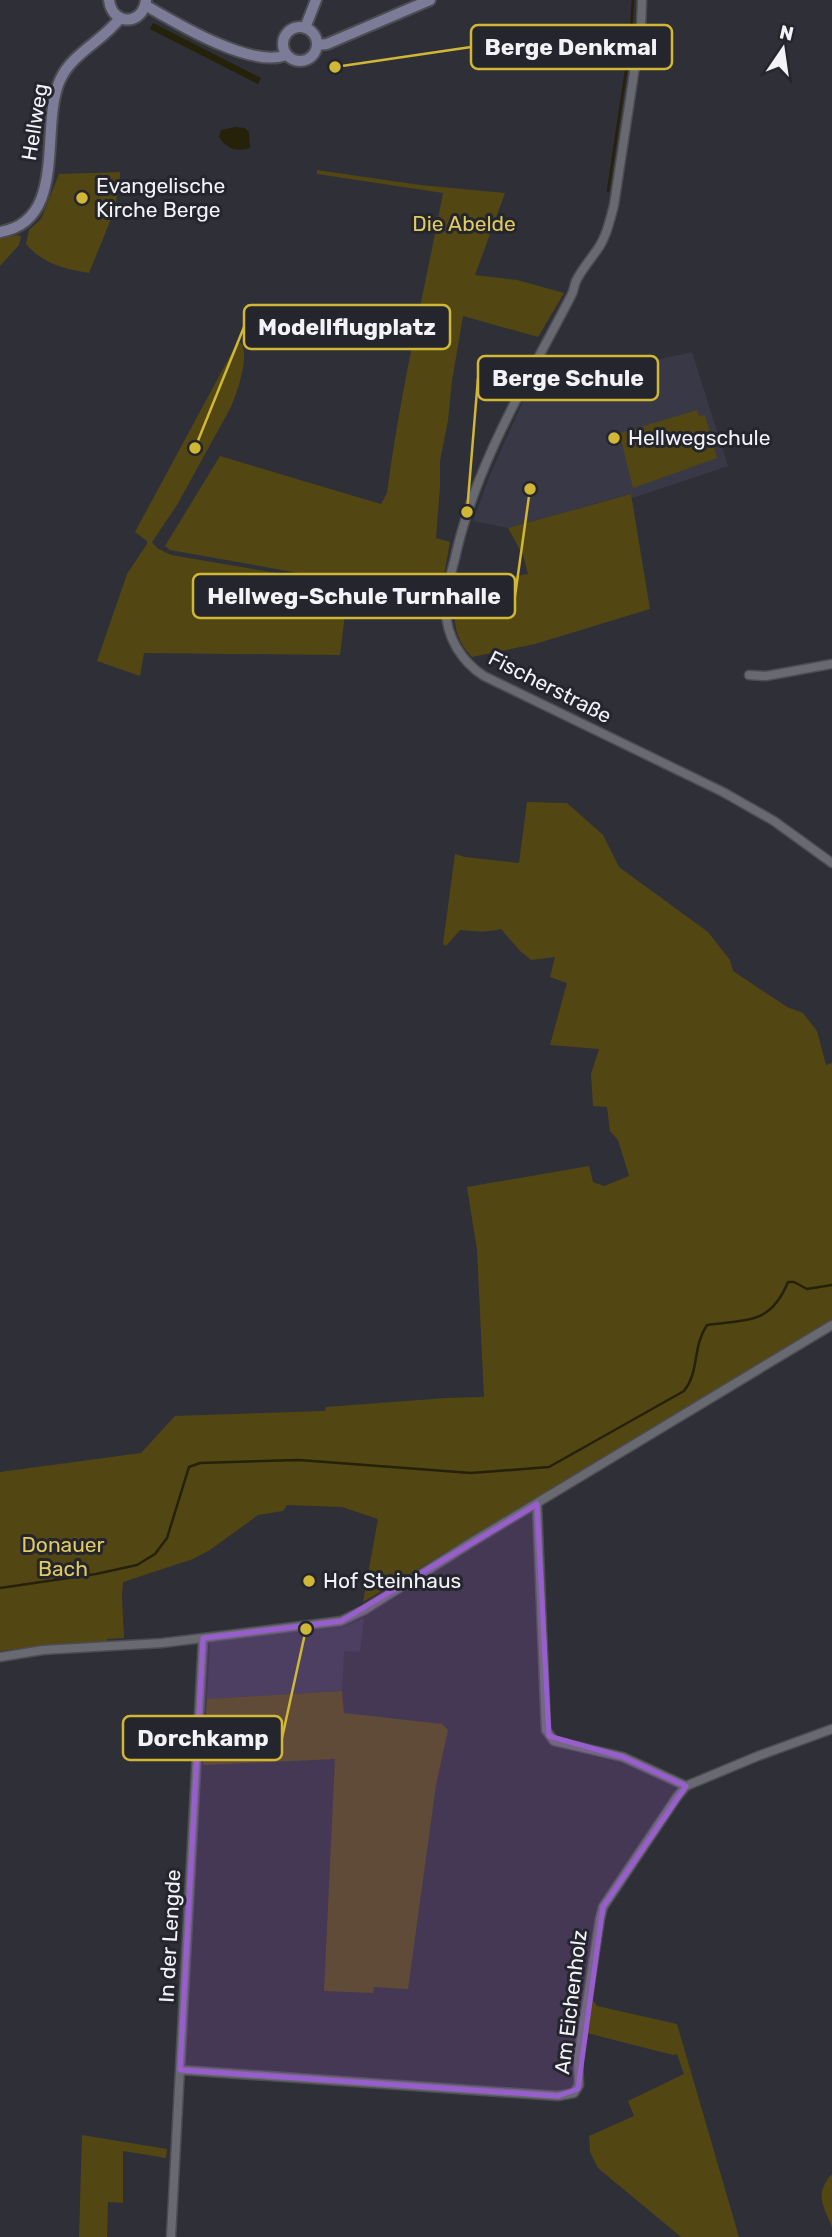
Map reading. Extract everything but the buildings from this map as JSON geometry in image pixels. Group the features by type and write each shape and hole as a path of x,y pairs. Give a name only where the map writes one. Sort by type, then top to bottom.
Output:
{"street":[{"path":"109,0 110,8 120,18"},
{"path":"305,28 316,0"},
{"path":"317,45 327,44 430,0"},
{"name":"Fischerstraße","path":"642,0 641,27 614,205 608,227 598,249 575,283 573,292 531,368 483,467 456,554 446,601 448,625 452,639 464,659 484,676 723,792 774,821 832,863"},
{"path":"146,3 243,54 264,58 286,55"},
{"name":"Hellweg","path":"0,232 22,225 31,218 40,202 47,174 54,101 64,73 77,58 113,28 120,18 135,18 140,15 146,3"},
{"path":"294,28 305,28 314,34 317,45 314,55 305,61 295,61 286,55 283,45 286,34 294,28"},
{"path":"749,675 766,676 832,664"},
{"path":"0,1657 43,1650 162,1643 326,1623 352,1617 832,1325"},
{"path":"537,1504 546,1730 554,1741 623,1757 686,1786 832,1729"},
{"name":"In der Lengde","path":"171,2237 203,1638"},
{"name":"Am Eichenholz","path":"180,2070 558,2096 574,2093 579,2085 578,2059 603,1907 686,1786"}],"highlighted area":[{"path":"537,1504 549,1736 623,1757 686,1786 603,1907 578,2089 558,2096 180,2070 203,1638 341,1621"}],"shaded area":[{"path":"153,23 261,78 258,84 150,29"},
{"path":"245,128 249,132 250,148 232,148 219,137 221,130"},
{"name":"Hellwegschule","path":"692,352 728,466 632,498 630,494 508,528 473,521 489,477 529,388"},
{"path":"364,1618 360,1652 344,1651 342,1691 207,1699 210,1642 344,1627"}],"green space":[{"name":"Die Abelde","path":"317,170 420,185 505,193 475,275 517,280 564,293 538,337 463,316 440,461 436,538 450,542 439,602 440,614 347,598 340,655 144,653 140,676 97,661 127,574 147,544 147,541 135,532 237,343 241,343 244,357 231,407 177,505 152,542 157,548 171,555 376,590 377,587 170,550 165,546 220,456 381,504 387,493 405,380 443,193 317,174"},
{"path":"120,172 117,198 89,273 47,261 26,244 29,230 41,219 59,174"},
{"path":"21,236 19,245 0,266 0,239"},
{"path":"697,410 699,416 705,415 717,458 633,488 621,440 617,434"},
{"path":"631,494 650,609 535,644 472,657 465,649 455,624 458,586 528,574 523,555 508,528"},
{"path":"527,802 567,803 603,835 619,867 708,932 730,960 733,971 787,1007 803,1013 817,1031 826,1065 832,1063 832,1320 363,1602 378,1519 342,1507 287,1505 283,1511 258,1515 193,1559 123,1582 124,1638 107,1639 107,1642 0,1651 0,1472 141,1453 175,1416 325,1411 326,1407 484,1397 477,1250 467,1187 589,1166 593,1182 604,1186 629,1176 618,1140 610,1131 607,1107 593,1106 591,1074 599,1049 550,1045 567,983 550,977 555,957 531,960 501,929 460,930 446,946 443,944 455,854 519,863"},
{"path":"342,1691 344,1713 442,1724 448,1730 436,1785 408,1989 374,1987 373,1993 324,1991 335,1759 203,1765 207,1699"},
{"path":"592,1999 597,2006 677,2024 739,2237 681,2237 598,2168 590,2152 589,2136 634,2116 628,2101 684,2074 677,2054 587,2033"},
{"path":"82,2135 167,2149 166,2158 123,2151 123,2203 108,2202 107,2237 79,2237"},
{"path":"832,2174 832,2227 823,2206 822,2194 826,2181"}],"waterway":[{"path":"608,191 630,44 633,0"},
{"name":"Donauer Bach","path":"0,1588 96,1574 137,1565 155,1554 167,1538 189,1467 200,1463 299,1460 471,1473 549,1467 684,1391 692,1375 699,1342 707,1325 746,1320 765,1313 774,1306 788,1282 807,1289 832,1285"}],"place":[{"name":"Berge Denkmal","path":"335,67"},
{"name":"Evangelische Kirche Berge","path":"82,198"},
{"name":"Hellwegschule","path":"614,438"},
{"name":"Modellflugplatz","path":"195,448"},
{"name":"Hellweg-Schule Turnhalle","path":"530,489"},
{"name":"Berge Schule","path":"467,512"},
{"name":"Hof Steinhaus","path":"309,1581"},
{"name":"Dorchkamp","path":"306,1629"}]}
